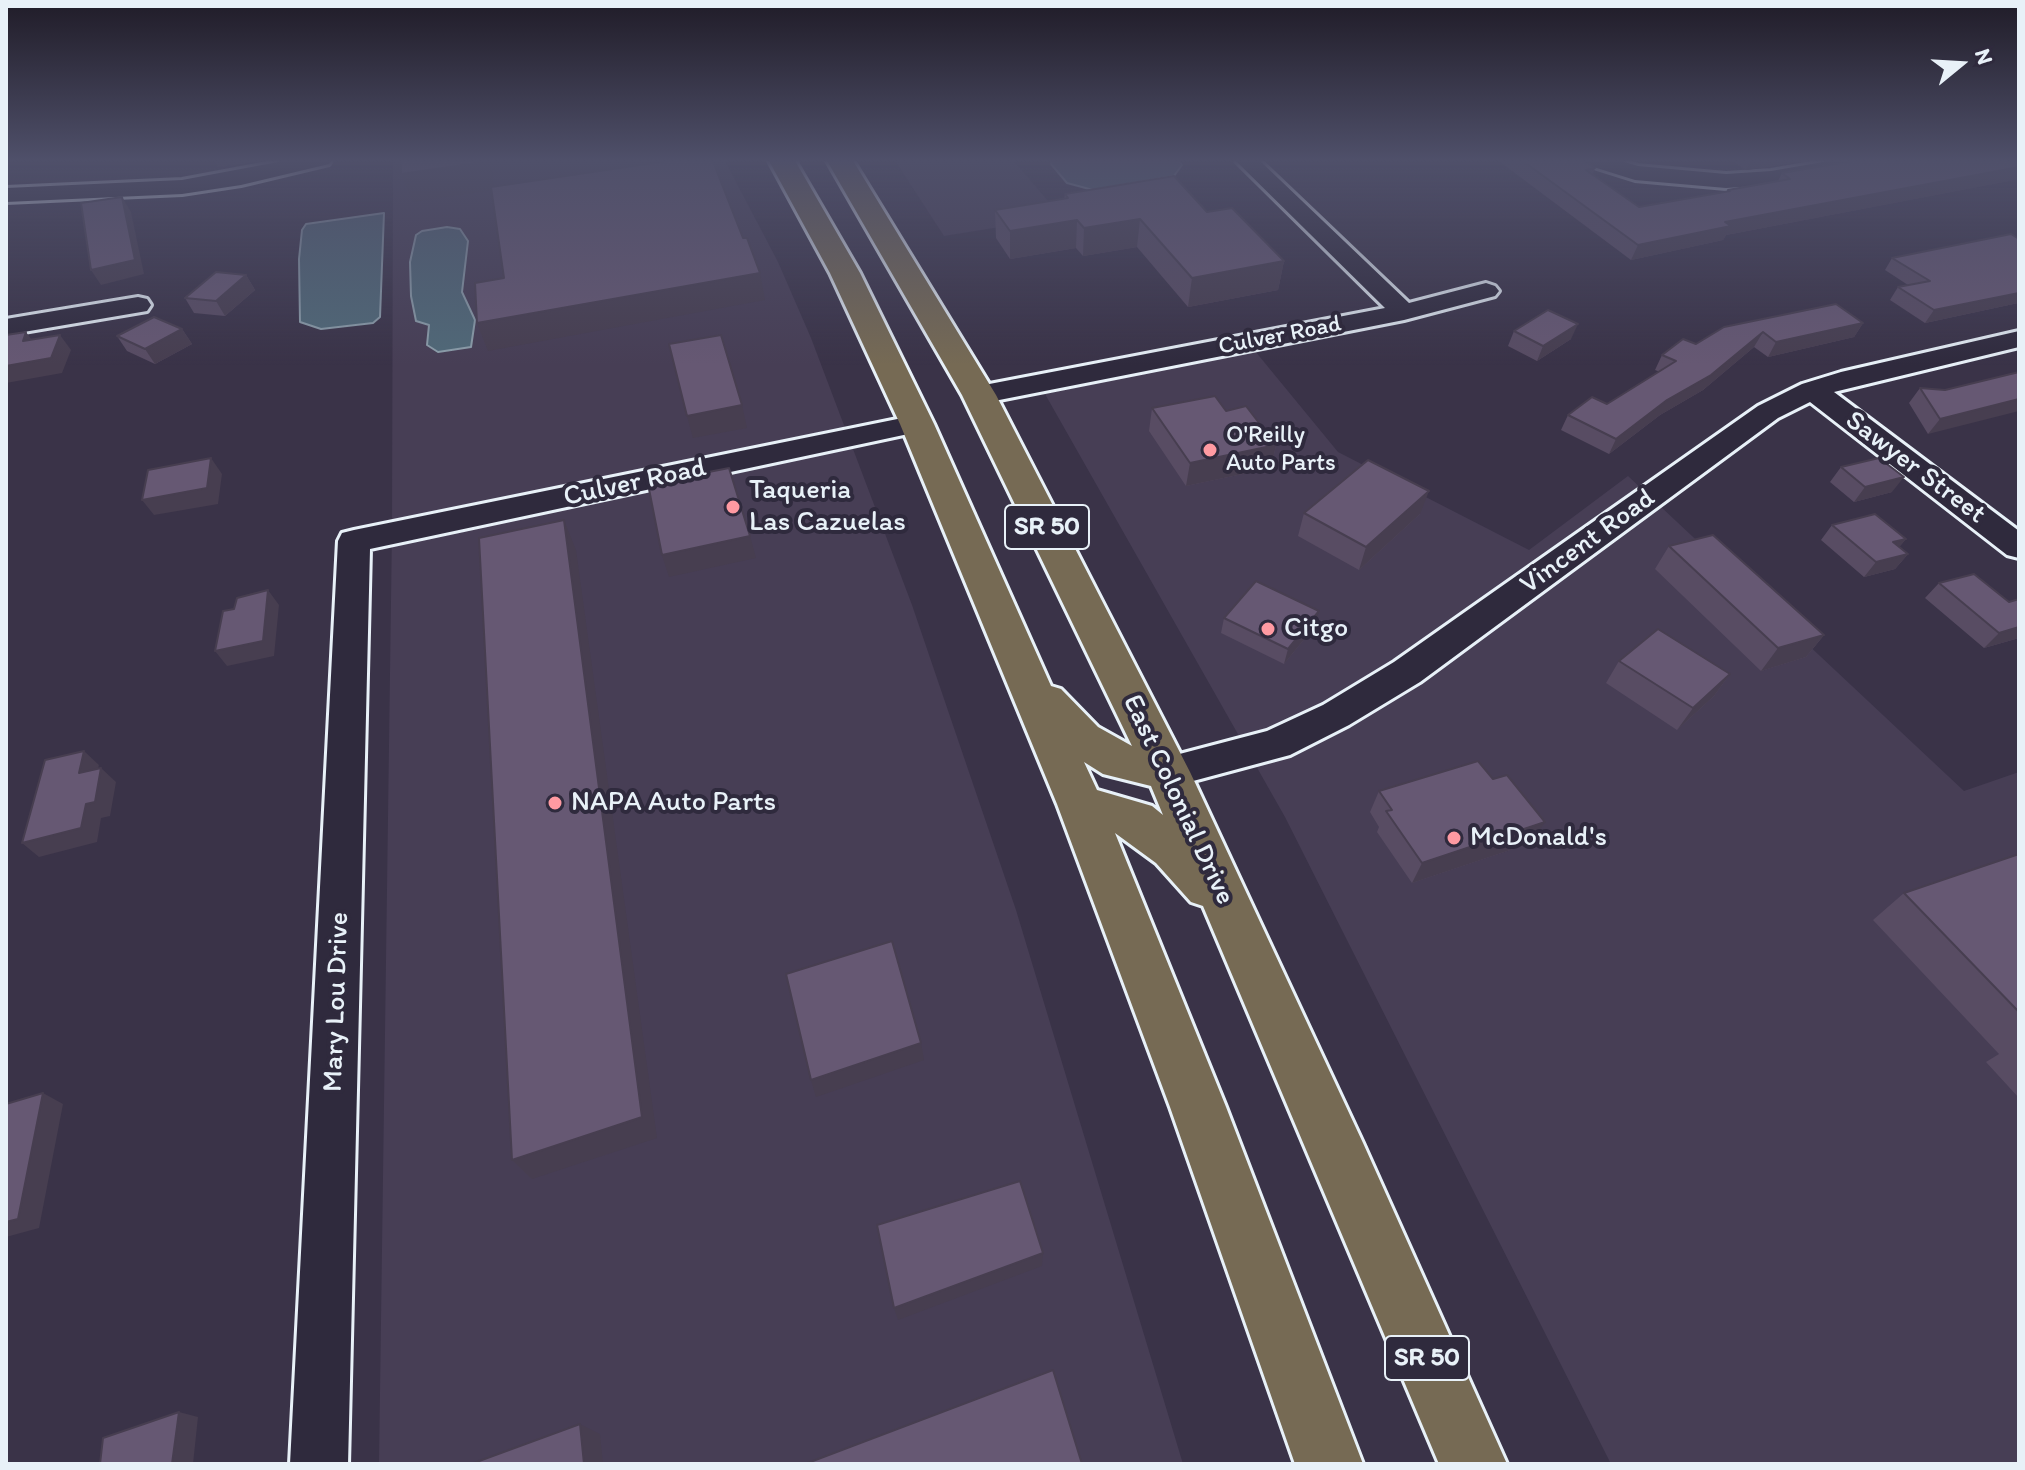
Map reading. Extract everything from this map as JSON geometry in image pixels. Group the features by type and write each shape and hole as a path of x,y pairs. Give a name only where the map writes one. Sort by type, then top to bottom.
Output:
{"highway":[{"name":"SR 50","path":"820,228 845,273 917,424 1080,804 1198,1107 1329,1464"},
{"name":"East Colonial Drive","path":"873,228 952,390 1167,772 1473,1464"},
{"path":"882,352 917,380 952,390"},
{"path":"1027,682 1082,739 1119,761 1167,772"},
{"path":"1080,804 1135,820 1173,849 1229,910"}],"street":[{"path":"1316,228 1404,312"},
{"name":"Culver Road","path":"952,390 1404,312 1486,291"},
{"path":"6,327 138,305"},
{"name":"Vincent Road","path":"1167,772 1276,744 1336,715 1407,672 1768,412 1812,390 1851,378 2019,339"},
{"name":"Sawyer Street","path":"1812,390 2019,547"},
{"name":"Culver Road","path":"354,541 917,424"},
{"name":"Mary Lou Drive","path":"319,1464 354,541"}],"shaded area":[{"path":"393,228 760,228 811,338 912,605 1016,910 1183,1464 379,1464 392,529"},
{"path":"939,228 996,228 944,236"},
{"path":"1255,351 1338,452 1529,550 1628,476 1964,791 2019,772 2019,1464 1611,1464 1285,817 1045,394"}],"water":[{"path":"383,228 380,317 373,323 321,329 300,322 302,230"},
{"path":"460,229 468,241 462,292 475,320 471,347 438,352 427,345 429,325 416,321 411,296 410,262 416,235 422,231"}],"building":[{"path":"85,228 128,228 135,260 91,270"},
{"path":"497,228 739,228 743,238 747,238 760,273 477,323 475,283 504,278"},
{"path":"1148,228 1251,228 1284,261 1192,278"},
{"path":"1614,228 1723,228 1638,245"},
{"path":"2011,234 2019,239 2019,293 1934,310 1898,287 1930,281 1892,258"},
{"path":"216,272 246,275 216,301 185,298"},
{"path":"1836,304 1863,323 1776,342 1763,332 1711,375 1667,400 1616,439 1568,415 1592,397 1607,404 1676,361 1662,355 1683,339 1696,344 1724,327"},
{"path":"1548,310 1578,324 1543,346 1514,331"},
{"path":"154,317 182,329 145,349 117,336"},
{"path":"26,332 23,341 60,335 51,358 6,366 6,335"},
{"path":"721,335 742,405 687,416 669,344"},
{"path":"2019,372 2019,399 1940,419 1920,388 1945,390"},
{"path":"1215,396 1226,411 1246,406 1276,445 1190,463 1152,408"},
{"path":"211,458 207,488 142,500 148,470"},
{"path":"1879,458 1904,477 1865,487 1841,467"},
{"path":"1368,460 1429,491 1366,547 1304,513"},
{"path":"729,468 750,536 662,555 648,484"},
{"path":"1875,514 1906,539 1893,542 1908,554 1876,562 1832,525"},
{"path":"564,520 642,1117 512,1160 479,538"},
{"path":"1713,535 1824,635 1778,648 1669,546"},
{"path":"1974,574 2009,602 2019,599 2019,627 1999,633 1939,583"},
{"path":"1256,581 1319,611 1288,649 1224,618"},
{"path":"268,590 263,641 215,651 223,611 234,609 237,598"},
{"path":"1658,629 1730,674 1693,708 1619,661"},
{"path":"84,751 79,773 101,768 95,802 86,804 81,828 22,843 45,760"},
{"name":"McDonald's","path":"1478,761 1493,779 1507,775 1545,822 1422,863 1386,811 1392,810 1379,791"},
{"path":"2019,854 2019,1012 1904,893"},
{"path":"892,941 921,1043 811,1080 786,974"},
{"path":"43,1093 18,1219 6,1222 6,1104"},
{"path":"1020,1181 1043,1253 894,1308 877,1225"},
{"path":"1053,1370 1082,1464 805,1464"},
{"path":"179,1412 172,1464 100,1464 103,1438"},
{"path":"580,1424 584,1464 471,1464"}],"place":[{"name":"O'Reilly Auto Parts","path":"1210,450"},
{"name":"Taqueria Las Cazuelas","path":"733,507"},
{"name":"Citgo","path":"1268,629"},
{"name":"NAPA Auto Parts","path":"555,803"},
{"name":"McDonald's","path":"1454,838"}]}
